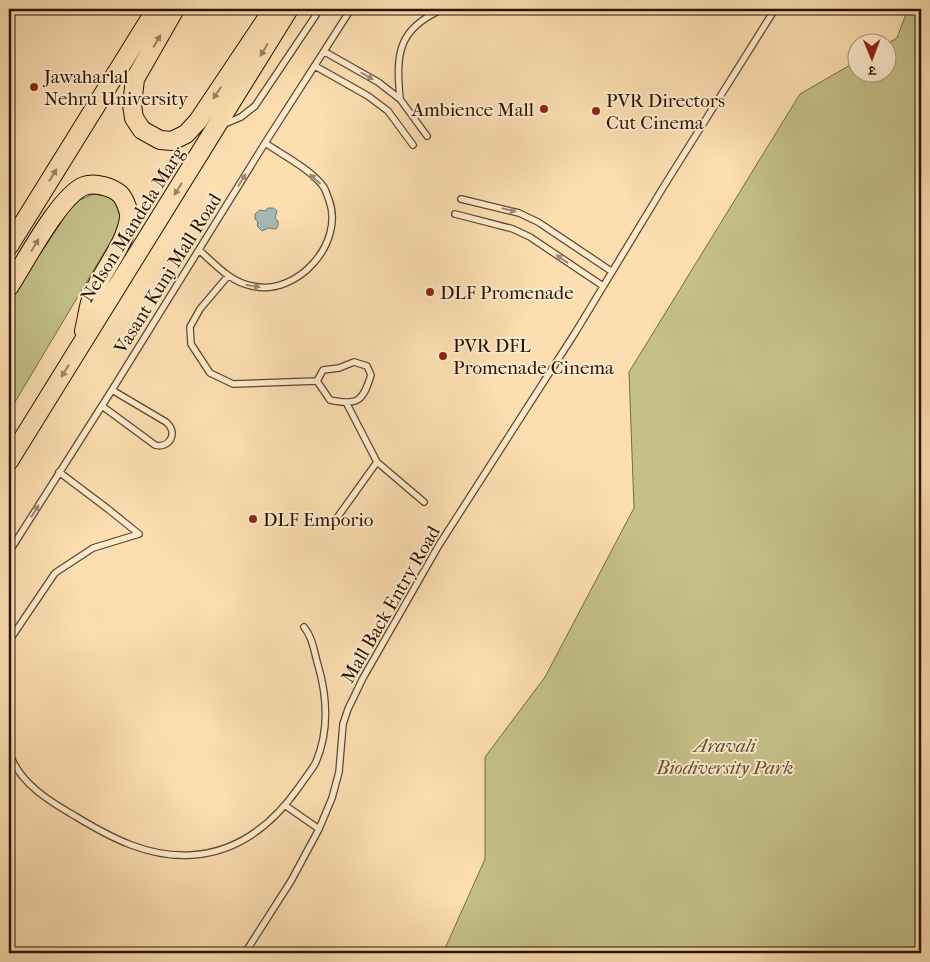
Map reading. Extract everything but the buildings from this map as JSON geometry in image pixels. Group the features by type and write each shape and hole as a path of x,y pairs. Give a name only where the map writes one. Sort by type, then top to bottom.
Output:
{"main road":[{"path":"9,246 156,9"},
{"name":"Nelson Mandela Marg","path":"175,9 135,79 132,105 134,118 142,130 160,140 172,141 186,134 198,121 273,9"},
{"name":"Nelson Mandela Marg","path":"9,461 289,9"},
{"path":"9,287 49,222 68,199 84,186 98,185 111,188 122,195 130,216 126,233 92,295 81,345"}],"lane":[{"path":"218,126 241,117 255,106 320,9"},
{"name":"Vasant Kunj Mall Road","path":"9,552 351,9"},
{"path":"400,99 397,69 400,51 406,38 414,27 433,13 443,9"},
{"name":"Mall Back Entry Road","path":"245,953 291,881 319,829 332,798 339,772 343,724 363,678 439,545 575,333 611,271 775,9"},
{"path":"325,52 378,82 400,99 427,136"},
{"path":"315,66 368,96 388,111 413,145"},
{"path":"199,250 228,276 241,284 254,287 269,287 286,282 302,274 319,256 329,239 333,222 332,209 324,187 315,178 265,143"},
{"path":"461,199 519,213 538,222 611,271"},
{"path":"455,214 513,229 530,237 603,286"},
{"path":"228,276 200,308 190,327 191,344 210,373 232,384 317,381"},
{"path":"354,362 367,366 371,375 360,399 347,404 330,400 317,381 323,370 339,368 354,362"},
{"path":"102,406 155,445 164,444 172,436 171,426 166,422 112,390"},
{"path":"347,404 378,462 424,502"},
{"path":"334,522 378,462"},
{"path":"9,640 55,573 93,548 139,534 59,472"},
{"path":"9,752 16,768 26,780 56,805 84,822 128,844 150,851 191,855 202,854 229,846 250,837 272,820 286,806 315,763 325,720 325,695 312,640 304,626"},
{"path":"286,806 319,829"}],"green space":[{"name":"Aravali Biodiversity Park","path":"908,9 921,9 921,953 443,953 485,859 485,757 545,677 634,508 629,372 800,94 848,66 848,82 898,82 898,35"},
{"path":"93,194 106,197 115,202 119,212 120,226 9,412 9,301 68,212 80,200"}],"shaded area":[{"path":"268,208 273,208 277,211 275,218 278,221 278,226 276,229 269,228 262,231 257,226 258,222 255,219 255,214 260,210 265,211"}],"place":[{"name":"Jawaharlal Nehru University","path":"34,87"},
{"name":"Ambience Mall","path":"544,109"},
{"name":"PVR Directors Cut Cinema","path":"596,111"},
{"name":"DLF Promenade","path":"430,292"},
{"name":"PVR DFL Promenade Cinema","path":"443,356"},
{"name":"DLF Emporio","path":"253,519"}]}
